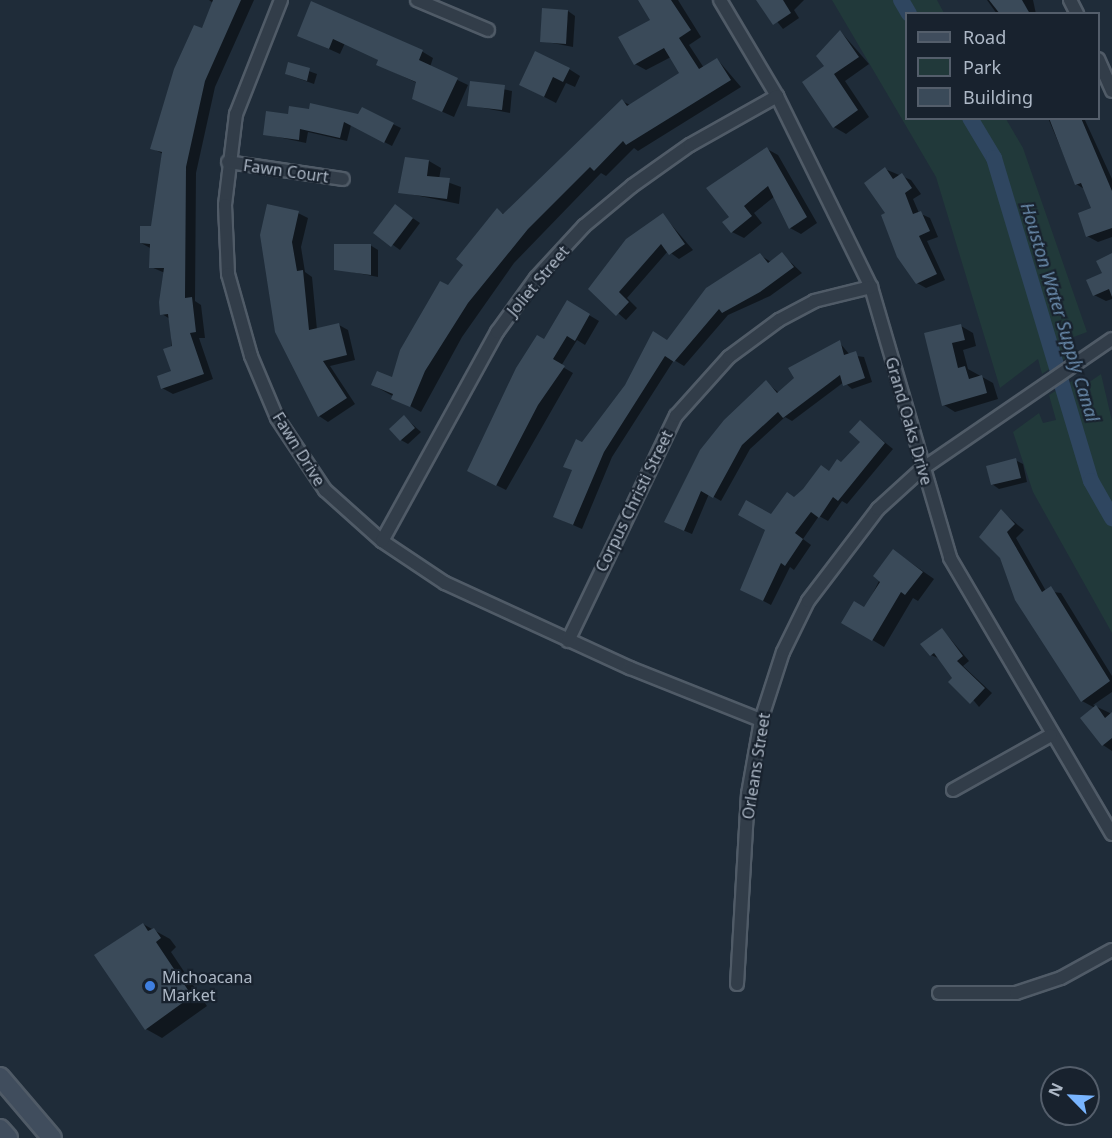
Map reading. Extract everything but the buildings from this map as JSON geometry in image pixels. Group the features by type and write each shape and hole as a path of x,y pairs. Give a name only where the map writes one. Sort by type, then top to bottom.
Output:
{"main road":[{"path":"0,1077 52,1138"},
{"path":"0,1129 8,1138"}],"street":[{"name":"Fawn Drive","path":"281,0 236,114 228,162 228,274 250,356 277,418 325,490 382,541 445,582 567,641 761,720"},
{"path":"417,0 488,30"},
{"name":"Grand Oaks Drive","path":"720,0 777,96 871,286 922,469 950,558 1051,735 1112,834"},
{"path":"1100,64 1112,91"},
{"name":"Joliet Street","path":"382,541 496,332 536,278 584,226 632,186 690,145 777,96"},
{"name":"Fawn Court","path":"228,162 343,179"},
{"name":"Corpus Christi Street","path":"567,641 676,416 729,357 779,320 814,301 871,286"},
{"name":"Orleans Street","path":"737,984 748,794 761,720 783,652 808,601 878,509 922,469 1112,339"},
{"path":"953,790 1051,735"},
{"path":"939,993 1016,993 1061,978 1112,950"}],"green space":[{"path":"832,0 937,0 943,12 905,12 905,120 1007,120 1023,148 1087,332 1063,341 1066,358 1042,374 1038,359 1000,388 936,177"},
{"path":"1101,374 1112,421 1112,633 1033,492 1013,432 1039,413 1043,423 1056,420 1049,395 1074,380 1078,396 1091,393 1088,383"}],"waterway":[{"name":"Houston Water Supply Canal","path":"901,0 908,12"},
{"name":"Houston Water Supply Canal","path":"971,120 994,158 1091,481 1112,518"}],"place":[{"name":"Michoacana Market","path":"150,986"}]}
